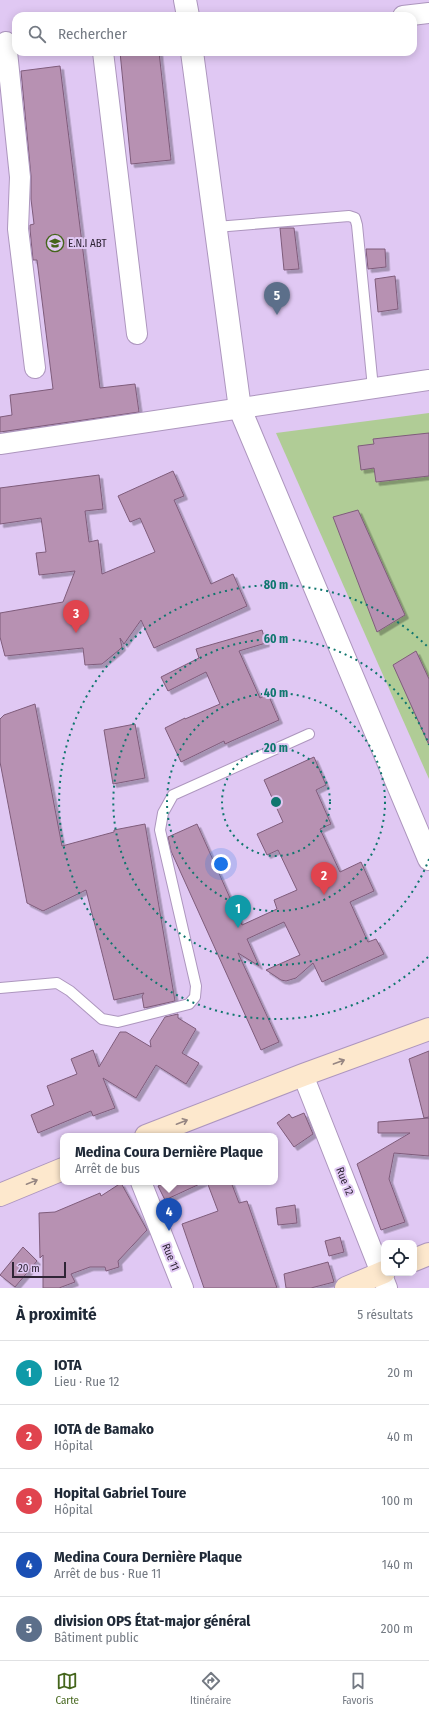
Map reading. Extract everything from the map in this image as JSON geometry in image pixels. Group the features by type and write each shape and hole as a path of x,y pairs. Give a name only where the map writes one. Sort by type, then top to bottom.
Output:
{"main road":[{"path":"154,1133 303,1075 429,1029"},
{"path":"0,1195 60,1170"},
{"path":"417,1259 429,1254"},
{"path":"346,1288 384,1278"}],"street":[{"path":"185,0 187,12"},
{"path":"417,14 429,13"},
{"path":"7,42 20,177 18,229 35,368"},
{"path":"103,56 137,334"},
{"path":"193,56 240,409 429,859"},
{"path":"0,444 429,380"},
{"name":"Rue 12","path":"303,1075 384,1278"},
{"name":"Rue 11","path":"142,1185 183,1288"}],"lane":[{"path":"216,227 349,216 355,218 357,225 374,388"},
{"path":"0,988 57,983 70,991 102,1019 118,1022 189,1004 195,997 196,986 160,830 163,813 173,795 309,734"}],"green space":[{"path":"429,413 429,779 276,433"}],"building":[{"path":"120,56 159,56 171,160 131,164"},
{"name":"E.N.I ABT","path":"60,66 100,388 135,384 139,412 0,432 0,417 12,415 10,395 53,389 37,260 33,260 30,229 30,225 34,224 31,199 31,176 21,71"},
{"path":"280,228 294,228 299,269 284,270"},
{"path":"366,249 385,249 386,267 368,269"},
{"path":"395,276 398,309 378,312 375,279"},
{"path":"429,433 429,476 376,482 374,468 361,470 358,446 374,444 373,439"},
{"path":"173,471 184,496 174,500 211,584 233,574 247,606 154,648 141,620 124,644 120,638 122,647 102,664 85,665 83,648 5,656 0,637 0,613 63,602 75,571 39,575 36,553 46,552 41,518 0,524 0,488 99,475 103,509 85,511 89,542 98,540 102,574 155,552 140,518 130,522 118,496"},
{"path":"358,510 405,615 377,632 333,517"},
{"path":"262,630 266,643 239,651 260,698 268,694 279,720 225,744 224,741 181,762 165,728 220,704 206,672 168,691 161,677 199,658 196,649"},
{"path":"416,651 429,679 429,745 393,665"},
{"path":"35,704 62,846 114,832 114,830 145,824 175,1001 144,1008 142,996 144,993 114,1000 86,890 43,911 27,903 0,762 0,719 4,715"},
{"path":"135,724 145,778 113,784 104,730"},
{"path":"314,757 326,785 316,790 331,824 320,829 340,872 361,862 374,891 350,902 368,942 376,939 384,954 322,982 313,963 296,978 286,981 281,980 266,970 300,955 284,922 247,939 259,966 238,953 279,1042 261,1050 171,851 168,837 197,824 242,925 277,909 274,900 297,890 278,850 267,855 257,834 283,822 264,780"},
{"path":"178,1014 178,1018 196,1029 182,1053 199,1063 186,1084 156,1065 136,1098 103,1078 115,1108 93,1116 91,1111 38,1133 31,1115 54,1105 47,1086 77,1074 71,1059 93,1050 99,1067 120,1032 126,1032 151,1047 150,1041 165,1017"},
{"path":"429,1051 429,1117 424,1118 409,1059"},
{"path":"304,1113 313,1134 294,1147 277,1123 289,1114 292,1118"},
{"path":"429,1118 429,1156 394,1153 389,1179 405,1222 381,1230 357,1164 410,1133 378,1133 378,1122"},
{"path":"118,1185 122,1185 147,1230 118,1261 119,1267 106,1271 105,1267 90,1267 71,1274 75,1282 59,1288 43,1288 43,1255 40,1258 39,1213 55,1212 100,1193 101,1196"},
{"path":"160,1185 198,1185 165,1200 158,1186"},
{"path":"208,1185 232,1185 239,1203 247,1201 277,1288 204,1288 182,1224 218,1211"},
{"path":"295,1205 297,1223 278,1225 276,1208"},
{"path":"340,1237 344,1252 329,1256 325,1241"},
{"path":"23,1247 37,1261 15,1287 0,1275"},
{"path":"328,1262 334,1282 311,1288 286,1288 284,1274"}],"place":[{"name":"E.N.I ABT","path":"55,243"},
{"name":"division OPS État-major général","path":"277,315"},
{"name":"Hopital Gabriel Toure","path":"76,633"},
{"name":"IOTA de Bamako","path":"324,895"},
{"name":"IOTA","path":"238,928"},
{"name":"Medina Coura Dernière Plaque","path":"169,1231"}]}
